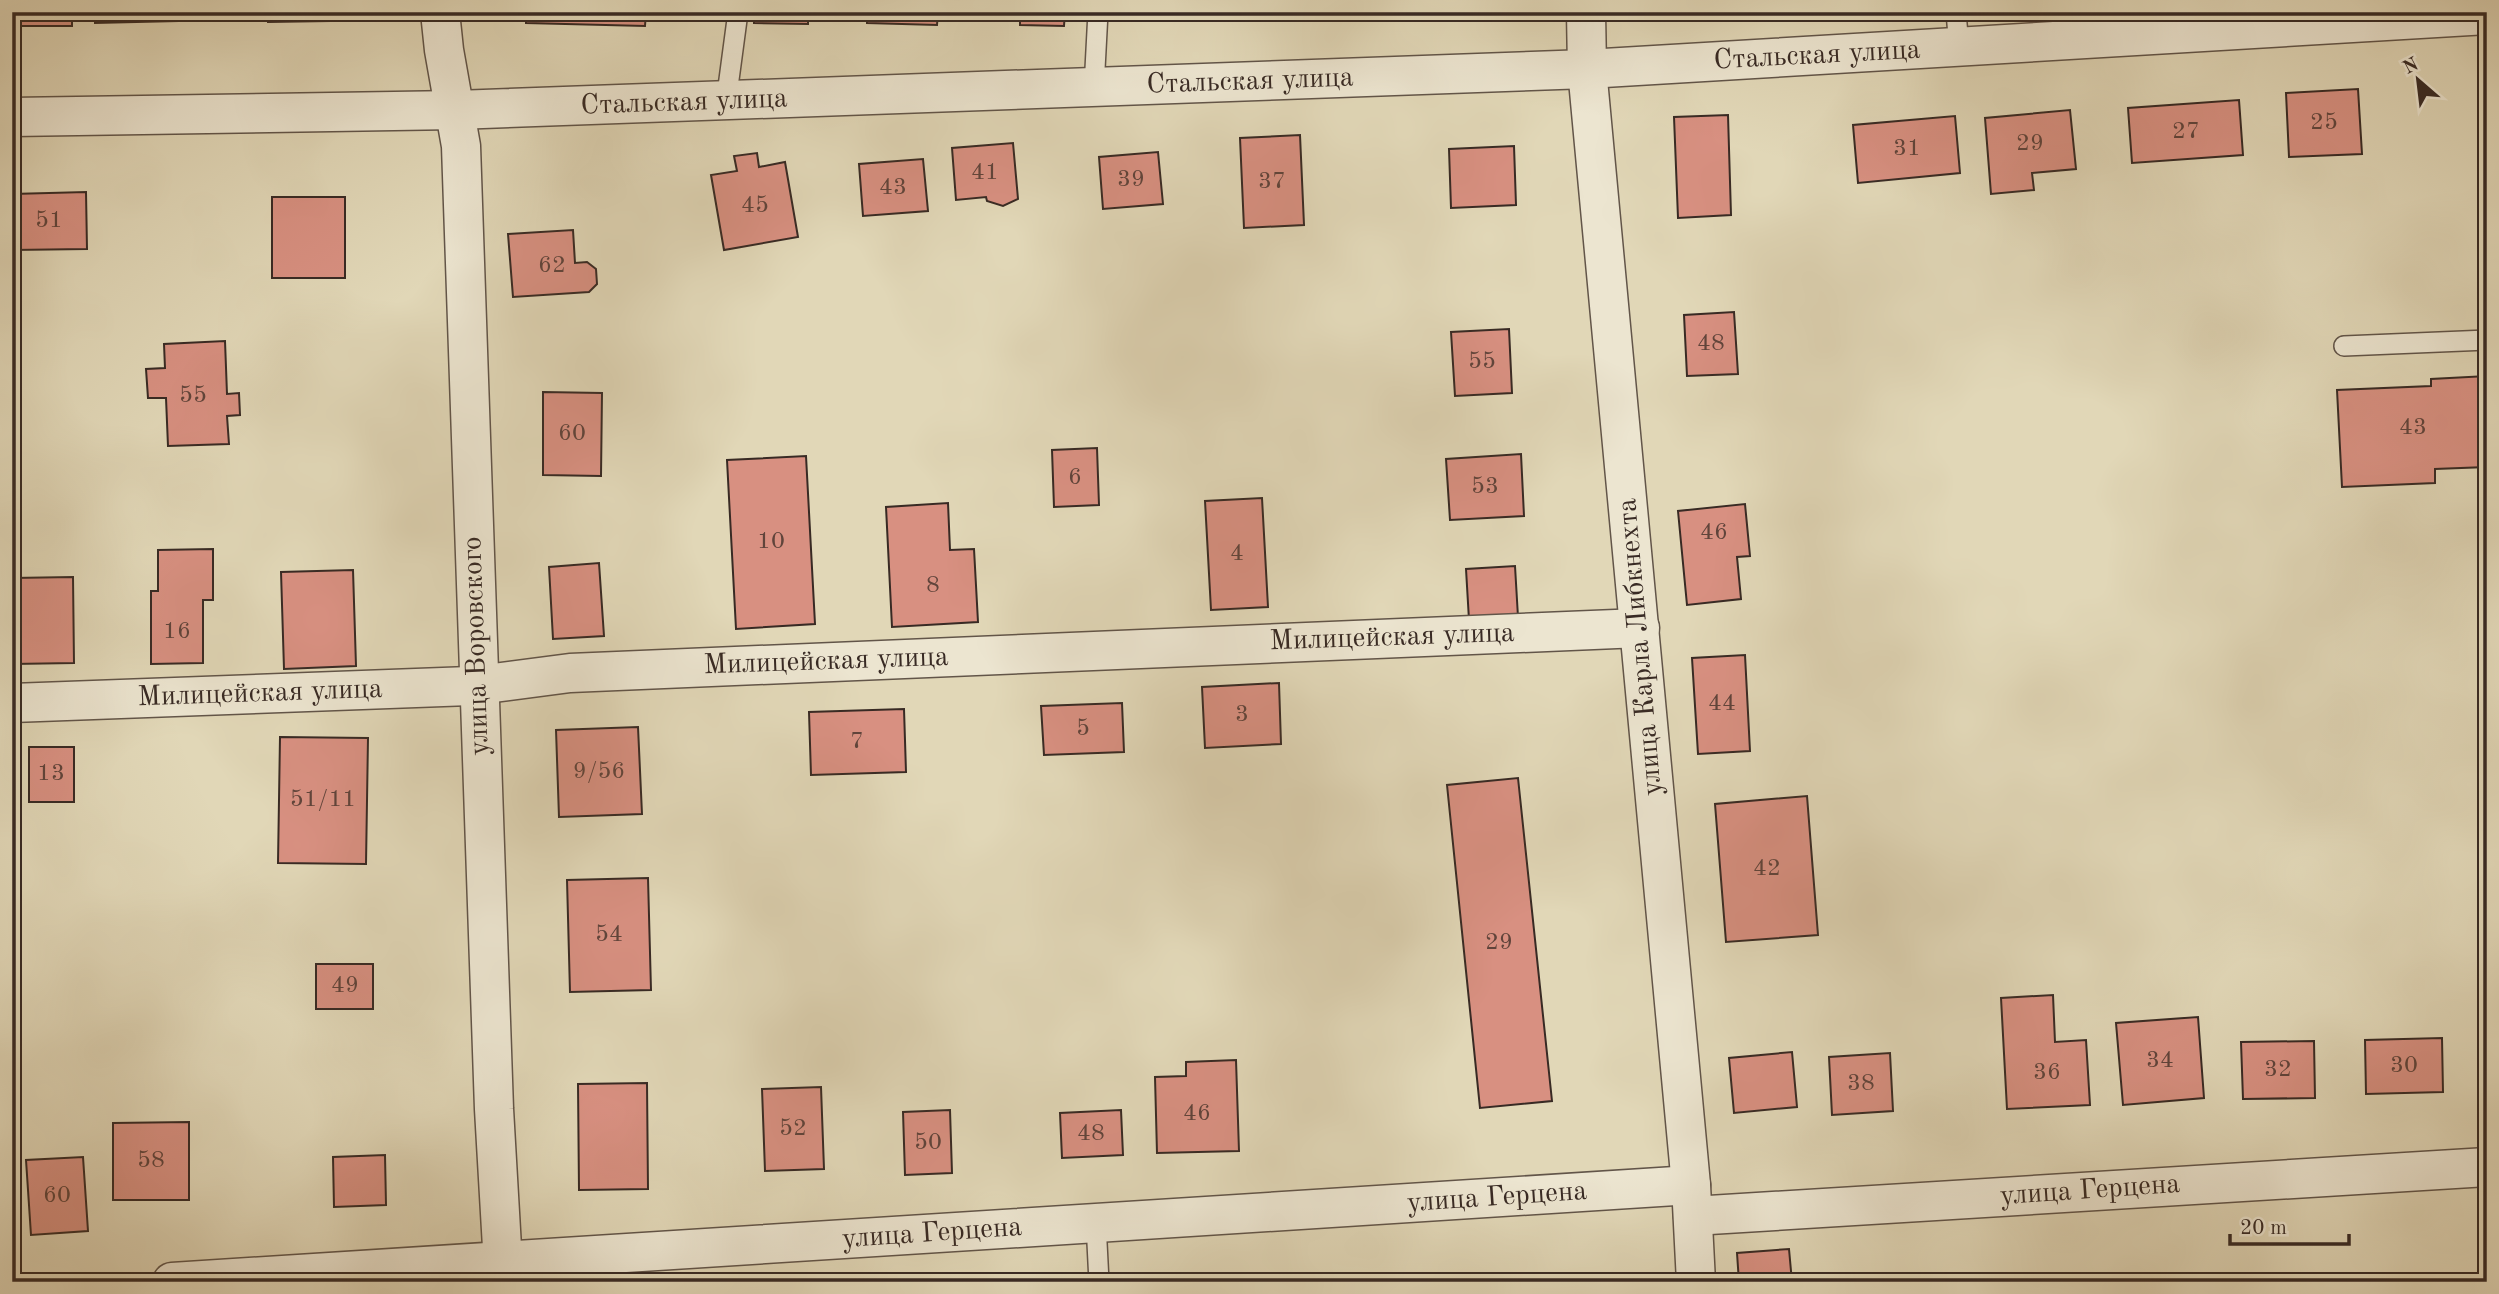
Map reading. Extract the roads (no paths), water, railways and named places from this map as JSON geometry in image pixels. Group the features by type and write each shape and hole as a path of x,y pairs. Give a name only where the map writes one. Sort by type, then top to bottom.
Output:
{"street":[{"name":"улица Воровского","path":"440,12 443,50 461,146 478,685 503,1272"},
{"name":"улица Карла Либкнехта","path":"1586,12 1587,69 1692,1200 1696,1282"},
{"name":"Стальская улица","path":"12,117 456,110 726,102 1587,69 1957,30 2487,15"},
{"name":"Милицейская улица","path":"12,703 478,685 570,673 1640,628"},
{"name":"улица Герцена","path":"172,1282 503,1272 1096,1223 2487,1167"}],"lane":[{"path":"726,102 738,12"},
{"path":"1094,88 1098,12"},
{"path":"2344,346 2487,340"},
{"path":"1096,1223 1099,1282"}]}
